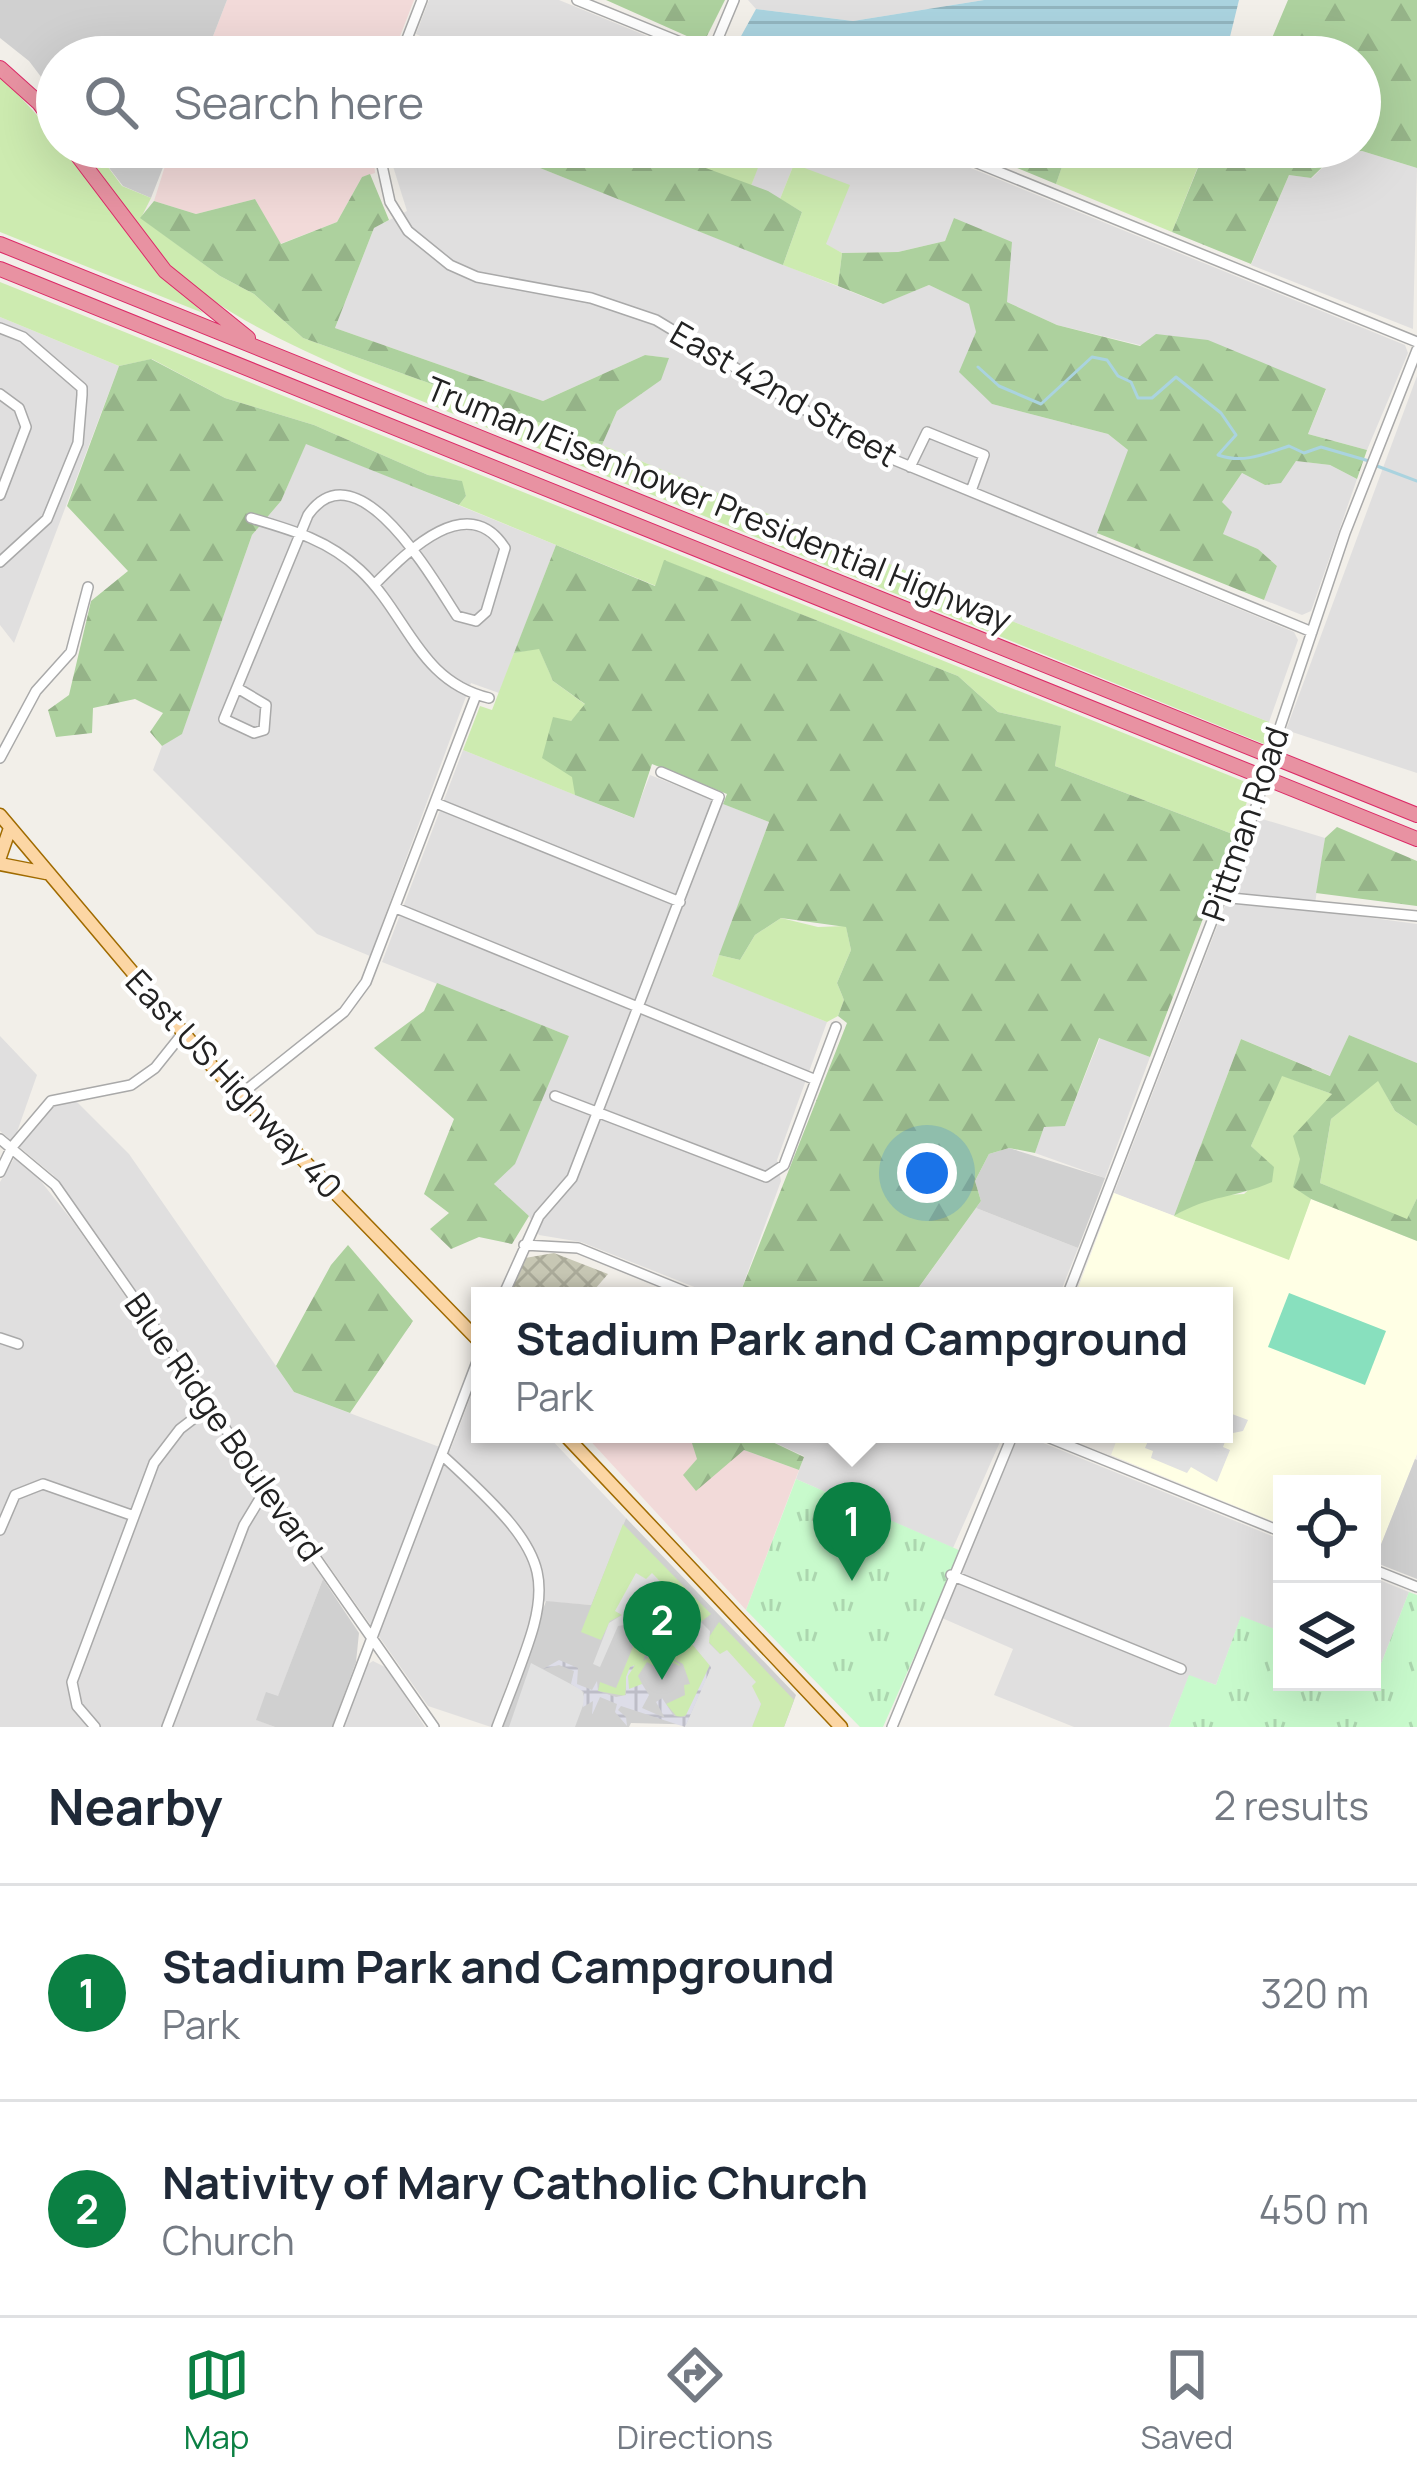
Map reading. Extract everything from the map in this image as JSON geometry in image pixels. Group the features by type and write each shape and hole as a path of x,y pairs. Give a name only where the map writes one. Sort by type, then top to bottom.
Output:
{"highway":[{"path":"0,68 36,106"},
{"path":"87,168 165,271 261,349"},
{"name":"Truman/Eisenhower Presidential Highway","path":"0,244 1417,815"},
{"name":"Truman/Eisenhower Presidential Highway","path":"0,268 1417,839"}],"main road":[{"name":"East US Highway 40","path":"0,814 183,1033 471,1333"},
{"path":"10,827 9,844 0,861 47,873"},
{"path":"573,1443 841,1727"}],"street":[{"path":"408,36 422,0"},
{"path":"577,0 665,36"},
{"path":"721,36 734,0"},
{"name":"East 42nd Street","path":"383,168 390,202 408,231 450,265 477,277 590,298 656,320 822,423 910,467 1312,632"},
{"path":"989,168 1417,346"},
{"path":"0,328 23,337 82,388 82,429 47,519 35,524 0,562"},
{"name":"Pittman Road","path":"1070,1287 1255,810 1312,632 1417,346"},
{"path":"0,394 19,409 26,427 0,496"},
{"path":"910,467 927,432 984,455 971,491"},
{"path":"239,689 266,705 264,730 254,734 224,719 314,506 338,497 391,520 412,549 457,616 469,622 486,612 506,558 504,545 495,536 456,523 412,549 374,585"},
{"path":"251,518 302,533 341,554 374,585 428,665 449,683 489,698"},
{"path":"0,758 36,692 71,652 88,587"},
{"path":"240,1095 331,1022 366,982 476,695"},
{"path":"506,1287 539,1216 572,1178 719,797 661,772"},
{"path":"436,803 680,902"},
{"path":"1221,898 1417,916"},
{"path":"396,908 816,1080"},
{"path":"555,1096 752,1176 772,1174 784,1165 836,1028"},
{"path":"0,1172 12,1147 51,1101 131,1085 155,1068 183,1033"},
{"name":"Blue Ridge Boulevard","path":"0,1139 55,1185 434,1727"},
{"path":"524,1245 578,1248 674,1287"},
{"path":"0,1339 18,1344"},
{"path":"338,1727 471,1379"},
{"path":"94,1727 77,1706 72,1682 163,1449 210,1406"},
{"path":"892,1727 1009,1443"},
{"path":"1062,1443 1273,1528"},
{"path":"443,1456 504,1516 540,1572 540,1614 497,1727"},
{"path":"0,1530 15,1495 28,1486 44,1484 134,1516"},
{"path":"167,1727 244,1525 267,1487"},
{"path":"1381,1573 1417,1587"},
{"path":"951,1575 1181,1669"}],"shaded area":[{"path":"0,0 227,0 213,36 36,36 36,70 0,38"},
{"path":"227,0 414,0 400,36 213,36"},
{"path":"429,0 559,0 647,36 420,36 416,34"},
{"path":"748,0 984,0 853,21 756,9"},
{"path":"1381,157 1417,168 1413,329 1251,265 1289,175 1312,178 1322,168 1381,168"},
{"path":"109,168 163,168 151,198 123,186"},
{"path":"164,168 375,168 375,173 362,177 337,222 280,244 255,199 196,214 154,201"},
{"path":"394,168 540,168 882,304 929,285 970,304 992,404 1108,434 1129,451 1092,548 1294,632 1298,640 1269,722 945,595 926,579 602,445 617,411 660,380 668,358 645,355 543,401 335,328 374,228 407,211"},
{"path":"757,168 792,168 780,199 751,186"},
{"path":"796,168 971,168 1405,345 1408,353 1367,450 1308,434 1326,390 1057,325 1007,302 955,218 945,241 898,252 842,253 826,245"},
{"path":"0,317 119,366 14,643 0,625"},
{"path":"1417,376 1417,773 1286,730"},
{"path":"306,443 556,545 499,693 471,683 370,956 317,934 153,770 162,746 182,733 252,535 281,501"},
{"path":"1296,461 1330,465 1357,479 1311,611 1302,615 1264,600 1277,566 1258,549 1222,534 1222,502 1242,473 1265,485"},
{"path":"463,750 633,818 650,775 769,822 712,975 827,1022 777,1160 781,1181 742,1287 694,1287 581,1242 539,1235 529,1216 494,1185 569,1036 382,962"},
{"path":"1259,818 1325,838 1314,910 1417,924 1417,1063 1349,1035 1331,1076 1241,1039 1174,1216 1114,1193"},
{"path":"0,1036 37,1075 17,1132 27,1138 48,1109 73,1098 129,1154 294,1392 450,1451 471,1396 471,1443 555,1443 626,1518 591,1605 538,1601 491,1727 428,1706 53,1175 0,1131"},
{"path":"1100,1038 1150,1057 1105,1178 1035,1153 1044,1126 1065,1126"},
{"path":"1009,1148 1105,1178 1078,1248 976,1208 981,1201 975,1181 989,1154"},
{"path":"15,1157 32,1170 74,1223 323,1579 278,1697 257,1720 275,1727 0,1727 0,1182"},
{"path":"1114,1193 1288,1259 1311,1199 1417,1241 1417,1454 1381,1544 1381,1475 1273,1475 1273,1521 1111,1455 1116,1443 1233,1443 1233,1287 1078,1287"},
{"path":"976,1208 1078,1248 1063,1287 906,1287 920,1286"},
{"path":"554,1253 608,1274 597,1287 511,1287 525,1258"},
{"path":"1233,1414 1248,1420 1243,1431 1233,1433"},
{"path":"592,1443 707,1443 744,1450 799,1470 746,1610"},
{"path":"776,1443 999,1443 953,1548 796,1479 804,1456"},
{"path":"1016,1443 1043,1443 1273,1536 1273,1629 1241,1617 1216,1685 1189,1676 1169,1727 1074,1727 994,1695 1013,1649 942,1618"},
{"path":"1147,1443 1225,1443 1223,1447 1230,1450 1217,1482 1191,1467 1187,1473 1151,1458 1153,1451 1145,1448"},
{"path":"1415,1459 1417,1579 1381,1565 1381,1544"},
{"path":"626,1518 796,1695 784,1727 631,1723 629,1727 501,1727 546,1601 591,1605"},
{"path":"636,1573 646,1579 652,1573 677,1599 672,1605 691,1624 701,1622 710,1631 709,1643 720,1654 727,1650 756,1682 752,1686 761,1704 752,1727 685,1727 711,1667 673,1621 665,1619 670,1625 665,1639 650,1631 645,1624 653,1603 661,1605 647,1591 643,1594 649,1598 635,1623 618,1626 600,1667 593,1664 609,1623 622,1615 615,1611"},
{"path":"323,1579 359,1633 356,1662 332,1727 275,1727 256,1720 266,1692 278,1696"},
{"path":"1381,1581 1409,1592 1381,1664"},
{"path":"559,1660 578,1668 577,1684 592,1690 597,1681 598,1691 616,1697 626,1695 626,1677 635,1665 628,1676 629,1689 642,1684 649,1695 642,1708 665,1718 656,1702 662,1698 674,1716 685,1717 711,1668 685,1727 621,1706 618,1710 627,1726 615,1712 617,1704 600,1697 592,1715 593,1701 583,1707 584,1692 571,1684 574,1671 559,1665 543,1669"},
{"path":"373,1661 387,1668 425,1727 343,1727 365,1666"},
{"path":"531,1663 582,1690 585,1700 575,1727 509,1727"}],"green space":[{"path":"606,0 725,0 707,36 687,36"},
{"path":"1288,0 1417,0 1417,168 1381,157 1381,36 1273,36"},
{"path":"0,75 36,114 36,168 79,168 147,260 203,313 0,232"},
{"path":"94,168 109,168 122,186 151,198 141,218 220,276 254,294 303,338 602,445 926,579 945,595 1269,722 1264,744 353,373 212,299 170,265"},
{"path":"540,168 706,168 768,191 802,212 783,265"},
{"path":"704,168 758,168 751,186"},
{"path":"792,168 850,185 826,244 842,253 838,286 783,265 802,212 780,199"},
{"path":"1017,168 1062,168 1056,184"},
{"path":"1061,168 1197,168 1172,232 1056,184"},
{"path":"1198,168 1321,168 1311,178 1289,175 1251,264 1172,232"},
{"path":"370,174 389,220 374,228 335,328 543,401 645,355 669,358 661,380 617,411 602,445 303,338 254,294 220,276 140,218 154,201 196,214 255,199 281,244 337,222 362,177"},
{"path":"954,218 1012,242 1007,302 1057,325 1140,346 1156,334 1208,340 1326,389 1308,434 1367,450 1357,479 1330,465 1296,461 1281,483 1265,485 1242,473 1222,502 1232,512 1223,534 1258,549 1277,566 1264,600 1097,533 1128,450 1108,434 992,404 959,372 976,332 969,304 929,285 883,304 838,286 842,253 898,252 945,241"},
{"path":"0,282 1253,785 1235,835 1055,766 1060,726 998,712 958,676 665,561 656,586 459,505 466,496 461,481 428,475 314,425 225,398 152,359 119,366 0,317"},
{"path":"151,359 225,398 314,425 428,475 462,481 466,496 459,505 306,444 281,501 252,535 182,734 162,746 150,732 163,713 135,699 93,708 92,733 56,737 48,710 69,695 91,601 128,571 67,506 119,366"},
{"path":"556,545 655,586 664,560 958,676 998,712 1061,726 1055,766 1235,835 1150,1057 1099,1038 1065,1126 1044,1127 1035,1153 1009,1148 989,1154 975,1181 981,1201 919,1287 743,1287 847,1023 838,1016 844,1000 837,983 851,950 846,927 781,918 755,935 740,960 719,955 769,822 723,804 727,794 652,764 634,818 575,795 572,777 542,758 553,717 571,721 585,704 553,681 539,649 514,653"},
{"path":"539,648 553,681 586,705 571,721 575,795 463,750 480,706 492,710 514,653"},
{"path":"1337,827 1417,861 1417,906 1316,893 1325,838"},
{"path":"781,918 818,927 846,926 851,950 837,983 844,1000 838,1016 827,1022 712,976 719,955 740,960 755,935"},
{"path":"437,983 569,1036 515,1164 494,1184 529,1216 512,1244 479,1237 451,1249 430,1229 449,1213 424,1194 454,1119 374,1048 424,1011"},
{"path":"1349,1035 1417,1063 1417,1126 1395,1111 1378,1081 1331,1119 1320,1183 1407,1219 1417,1198 1417,1241 1311,1199 1293,1187 1300,1159 1293,1136 1332,1094 1282,1076 1251,1146 1274,1167 1272,1182 1174,1216 1241,1039 1330,1076"},
{"path":"1281,1075 1332,1094 1312,1127 1297,1173 1294,1186 1311,1199 1289,1260 1174,1216 1206,1196 1244,1194 1273,1167 1251,1146"},
{"path":"1378,1080 1395,1111 1417,1126 1417,1198 1407,1220 1320,1183 1331,1119"},
{"path":"348,1245 413,1321 350,1413 294,1392 276,1366 331,1265"},
{"path":"1289,1293 1386,1331 1365,1385 1268,1347"},
{"path":"692,1443 775,1443 804,1457 799,1470 744,1450 696,1491 683,1475 697,1459"},
{"path":"796,1479 961,1551 883,1727 860,1727 746,1610"},
{"path":"623,1524 711,1614 697,1625 672,1605 677,1598 652,1574 616,1610 622,1615 610,1621 601,1640 581,1632"},
{"path":"1409,1592 1417,1595 1417,1727 1169,1727 1189,1675 1216,1685 1241,1616 1273,1628 1273,1691 1381,1691 1381,1664"},
{"path":"672,1620 710,1665 687,1715 678,1718 666,1704 685,1695 684,1685 690,1684 683,1664 665,1654 680,1666 660,1657 654,1666 647,1662 638,1676 642,1684 632,1691 626,1686 625,1696 598,1691 600,1682 616,1688 640,1630 651,1638 643,1661 657,1652 654,1634 665,1639"},
{"path":"719,1622 794,1700 784,1727 752,1727 761,1704 727,1651 720,1654 707,1640"}],"water":[{"path":"984,0 1239,0 1230,36 741,36 756,9 853,21"}],"waterway":[{"path":"978,367 999,386 1041,404 1092,357 1107,360 1118,376 1131,382 1138,398 1152,398 1176,377 1221,413 1236,435 1218,455 1245,458 1289,446 1304,453 1321,447 1369,461"},
{"path":"1377,466 1417,481"}],"place":[{"name":"Stadium Park and Campground","path":"852,1581"},
{"name":"Nativity of Mary Catholic Church","path":"662,1680"}]}
